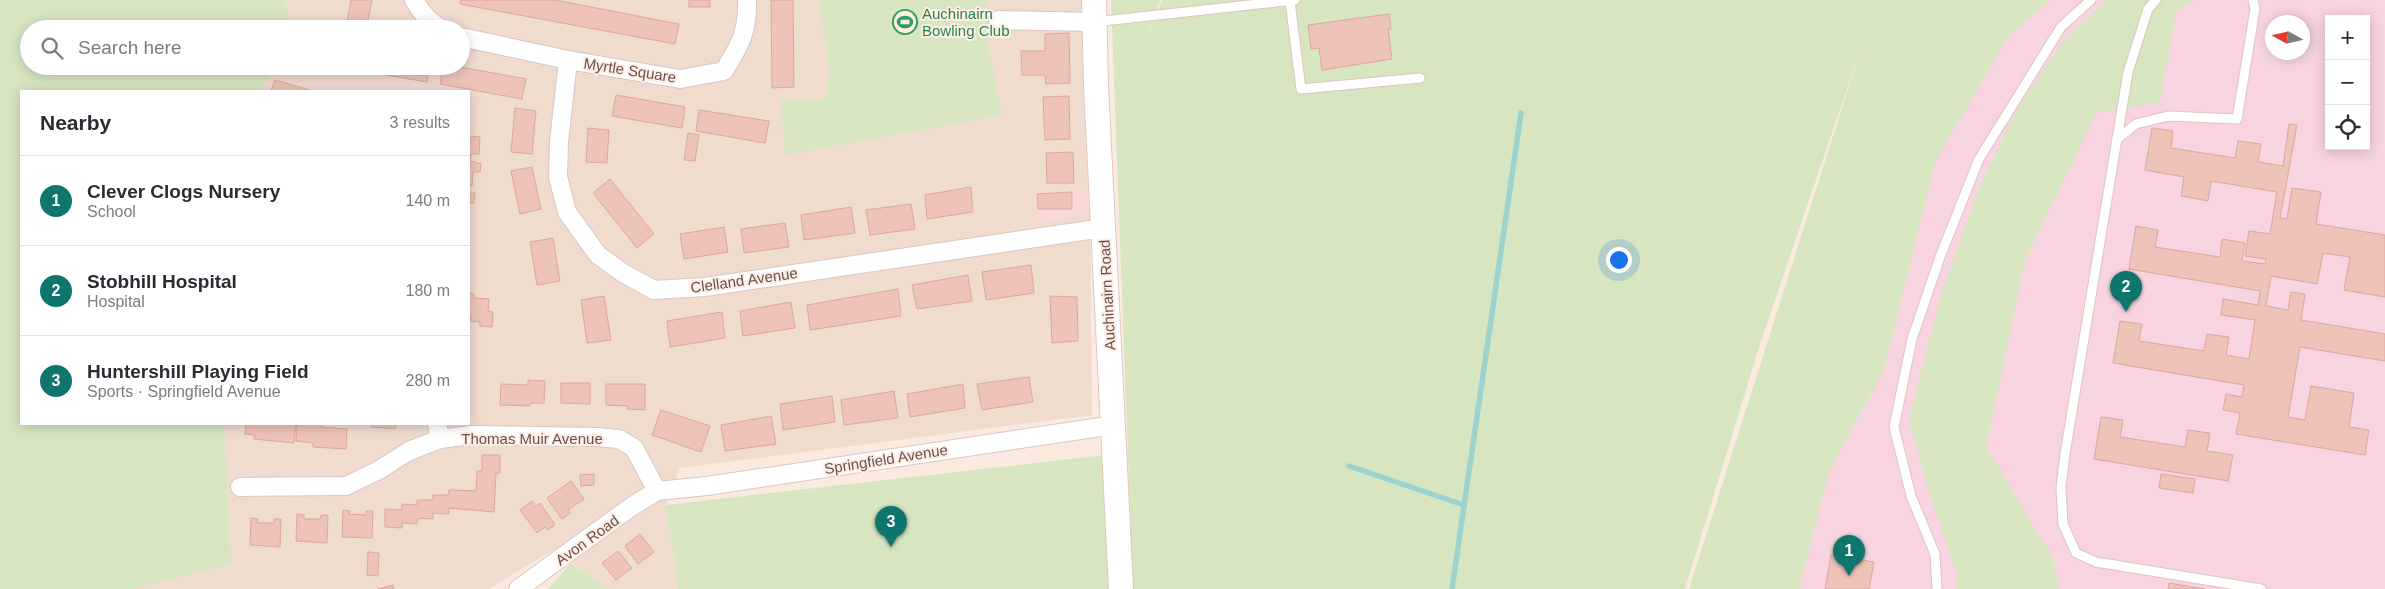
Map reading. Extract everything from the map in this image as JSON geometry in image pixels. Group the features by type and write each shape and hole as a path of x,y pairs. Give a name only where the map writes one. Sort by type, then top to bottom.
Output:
{"main road":[{"name":"Auchinairn Road","path":"1094,11 1121,589"}],"street":[{"path":"414,0 419,9 430,20"},
{"name":"Myrtle Square","path":"470,39 568,60 680,79 724,71 742,43 747,20 746,0"},
{"path":"998,20 1094,11"},
{"name":"Clelland Avenue","path":"568,60 559,142 558,177 567,212 598,255 623,273 654,290 705,287 1103,228"},
{"name":"Springfield Avenue","path":"657,491 717,485 1114,425"},
{"name":"Thomas Muir Avenue","path":"240,488 346,486 378,470 439,432 471,436 597,437 619,439 634,448 657,491"},
{"name":"Avon Road","path":"518,589 631,507 657,491"}],"lane":[{"path":"1094,11 1293,0 1302,89 1420,78"},
{"path":"1937,589 1935,554 1910,496 1894,427 1912,339 1940,257 1979,159 2061,27 2091,0"},
{"path":"2156,0 2148,9 2128,72 2065,454 2061,487 2063,524 2076,553 2096,562 2260,589"},
{"path":"2117,139 2136,124 2168,116 2237,119 2255,9 2253,0"}],"shaded area":[{"path":"0,0 1081,0 1088,192 1034,192 1034,223 1090,214 1092,415 680,468 666,505 678,589 610,589 553,550 489,589 0,589"},
{"path":"2017,0 2385,0 2385,589 1773,589 1935,122"},
{"path":"1034,192 1088,192 1090,214 1034,223"}],"green space":[{"path":"0,0 285,0 290,20 20,20 20,75 269,75 261,90 20,90 20,425 224,425 231,564 132,589 0,589"},
{"path":"818,0 986,0 988,44 1002,115 786,155 781,100 825,99 830,67"},
{"path":"1111,0 1160,0 1148,35 1162,0 2050,0 2007,39 1935,162 1884,370 1829,472 1799,589 1689,589 1862,45 1759,347 1685,589 1133,589"},
{"path":"2106,0 2195,0 2177,9 2160,103 2097,112 2025,261 1986,447 2053,558 2059,589 1955,589 1957,574 1930,497 1909,419 1941,295 1979,187 2019,106 2064,40"},
{"path":"1105,455 1111,589 678,589 666,505"},
{"path":"571,563 610,589 548,589"}],"building":[{"path":"351,0 372,0 368,20 347,20"},
{"path":"461,0 555,0 679,24 675,44 460,4"},
{"path":"689,0 710,0 710,7 689,7"},
{"path":"771,0 793,0 794,87 772,88"},
{"path":"1389,14 1391,29 1388,29 1392,59 1322,70 1319,48 1311,49 1308,25"},
{"path":"1069,33 1070,83 1046,84 1045,75 1022,75 1021,51 1045,51 1045,34"},
{"path":"470,69 526,79 522,99 440,84 442,75 470,75"},
{"path":"387,75 428,75 427,82"},
{"path":"275,80 310,90 271,90"},
{"path":"616,95 685,107 682,128 612,116"},
{"path":"1069,96 1070,139 1045,140 1043,97"},
{"path":"515,108 536,111 532,154 511,152"},
{"path":"699,110 769,121 765,143 696,131"},
{"path":"2289,124 2297,125 2280,218 2287,219 2292,188 2321,192 2316,224 2385,235 2385,297 2344,290 2350,257 2323,253 2317,284 2271,276 2266,306 2288,310 2291,292 2305,294 2301,320 2385,334 2385,361 2300,347 2288,417 2305,420 2311,386 2354,393 2349,427 2369,430 2365,455 2236,434 2240,413 2223,410 2226,394 2242,397 2244,385 2113,363 2120,321 2142,324 2139,341 2204,351 2207,334 2229,337 2226,355 2249,359 2255,320 2221,315 2223,299 2258,305 2260,291 2129,269 2136,226 2158,230 2155,247 2220,257 2222,239 2245,243 2242,261 2265,264 2266,259 2245,256 2249,231 2270,234 2277,192 2211,181 2208,201 2181,196 2184,177 2145,170 2152,128 2173,131 2171,148 2235,158 2238,141 2261,144 2258,162 2283,166"},
{"path":"588,128 609,130 607,163 586,162"},
{"path":"688,133 699,135 695,161 684,160"},
{"path":"470,136 480,137 479,154 471,154 470,161"},
{"path":"1073,152 1074,183 1047,183 1046,153"},
{"path":"470,161 481,164 480,172 473,172 472,186 470,185"},
{"path":"532,167 541,209 520,214 511,171"},
{"path":"610,179 654,234 637,248 593,193"},
{"path":"971,187 973,212 927,219 925,195"},
{"path":"1072,192 1072,209 1038,209 1037,194"},
{"path":"470,193 475,193 474,203 470,203"},
{"path":"911,204 915,229 870,235 866,210"},
{"path":"851,207 855,233 804,240 801,215"},
{"path":"785,223 789,247 744,253 741,229"},
{"path":"724,227 728,252 684,259 680,234"},
{"path":"553,238 560,281 537,285 530,242"},
{"path":"1031,265 1034,293 986,300 982,272"},
{"path":"968,275 972,301 917,309 912,285"},
{"path":"898,289 901,316 810,330 807,305"},
{"path":"470,293 474,294 474,298 489,299 488,311 493,312 492,327 480,326 480,322 471,321"},
{"path":"604,296 611,340 587,343 581,300"},
{"path":"1050,296 1077,297 1078,341 1052,343"},
{"path":"791,302 795,328 743,336 740,311"},
{"path":"722,312 725,338 670,347 667,321"},
{"path":"1029,377 1033,402 982,410 977,384"},
{"path":"528,380 545,381 544,403 531,403 530,406 500,405 501,384 528,385"},
{"path":"561,383 590,383 590,404 561,403"},
{"path":"606,384 645,384 645,410 627,409 628,406 606,405"},
{"path":"963,384 965,408 910,417 907,394"},
{"path":"894,391 898,418 844,425 841,400"},
{"path":"832,396 835,422 783,430 780,404"},
{"path":"661,410 710,426 701,452 652,435"},
{"path":"771,416 776,444 725,451 721,425"},
{"path":"2101,417 2123,420 2120,437 2185,447 2188,430 2210,433 2207,451 2233,455 2228,481 2094,459"},
{"path":"246,425 296,425 294,443 254,439 255,435 245,434"},
{"path":"297,425 322,425 321,427 347,429 346,449 313,447 313,443 296,441"},
{"path":"372,425 396,425 395,429 372,427"},
{"path":"482,455 500,455 500,473 496,473 494,512 449,508 449,514 433,513 433,519 418,518 417,524 402,523 402,528 385,527 385,509 402,510 402,504 417,505 417,500 433,500 433,495 448,495 449,490 476,491 477,471 482,471"},
{"path":"594,474 594,485 581,486 580,475"},
{"path":"2161,474 2195,479 2193,493 2159,488"},
{"path":"571,481 584,499 568,510 570,513 562,519 547,498"},
{"path":"532,501 535,507 540,503 555,525 547,530 545,527 537,533 520,510"},
{"path":"343,510 350,511 349,514 366,515 366,511 373,511 372,538 342,537"},
{"path":"297,514 304,515 304,519 320,519 321,515 328,515 327,543 296,541"},
{"path":"251,518 258,519 257,523 274,523 274,519 281,519 280,547 250,545"},
{"path":"640,534 654,552 638,564 625,546"},
{"path":"618,551 632,568 616,580 602,563"},
{"path":"368,552 379,553 378,576 367,575"},
{"path":"1831,555 1874,562 1869,589 1825,589"},
{"path":"2169,583 2205,589 2168,589"},
{"path":"393,585 394,589 377,589"}],"waterway":[{"path":"1452,589 1521,113"},
{"path":"1349,466 1464,505"}],"place":[{"name":"Auchinairn Bowling Club","path":"905,22"},
{"name":"Stobhill Hospital","path":"2126,312"},
{"name":"Huntershill Playing Field","path":"891,547"},
{"name":"Clever Clogs Nursery","path":"1849,576"}]}
